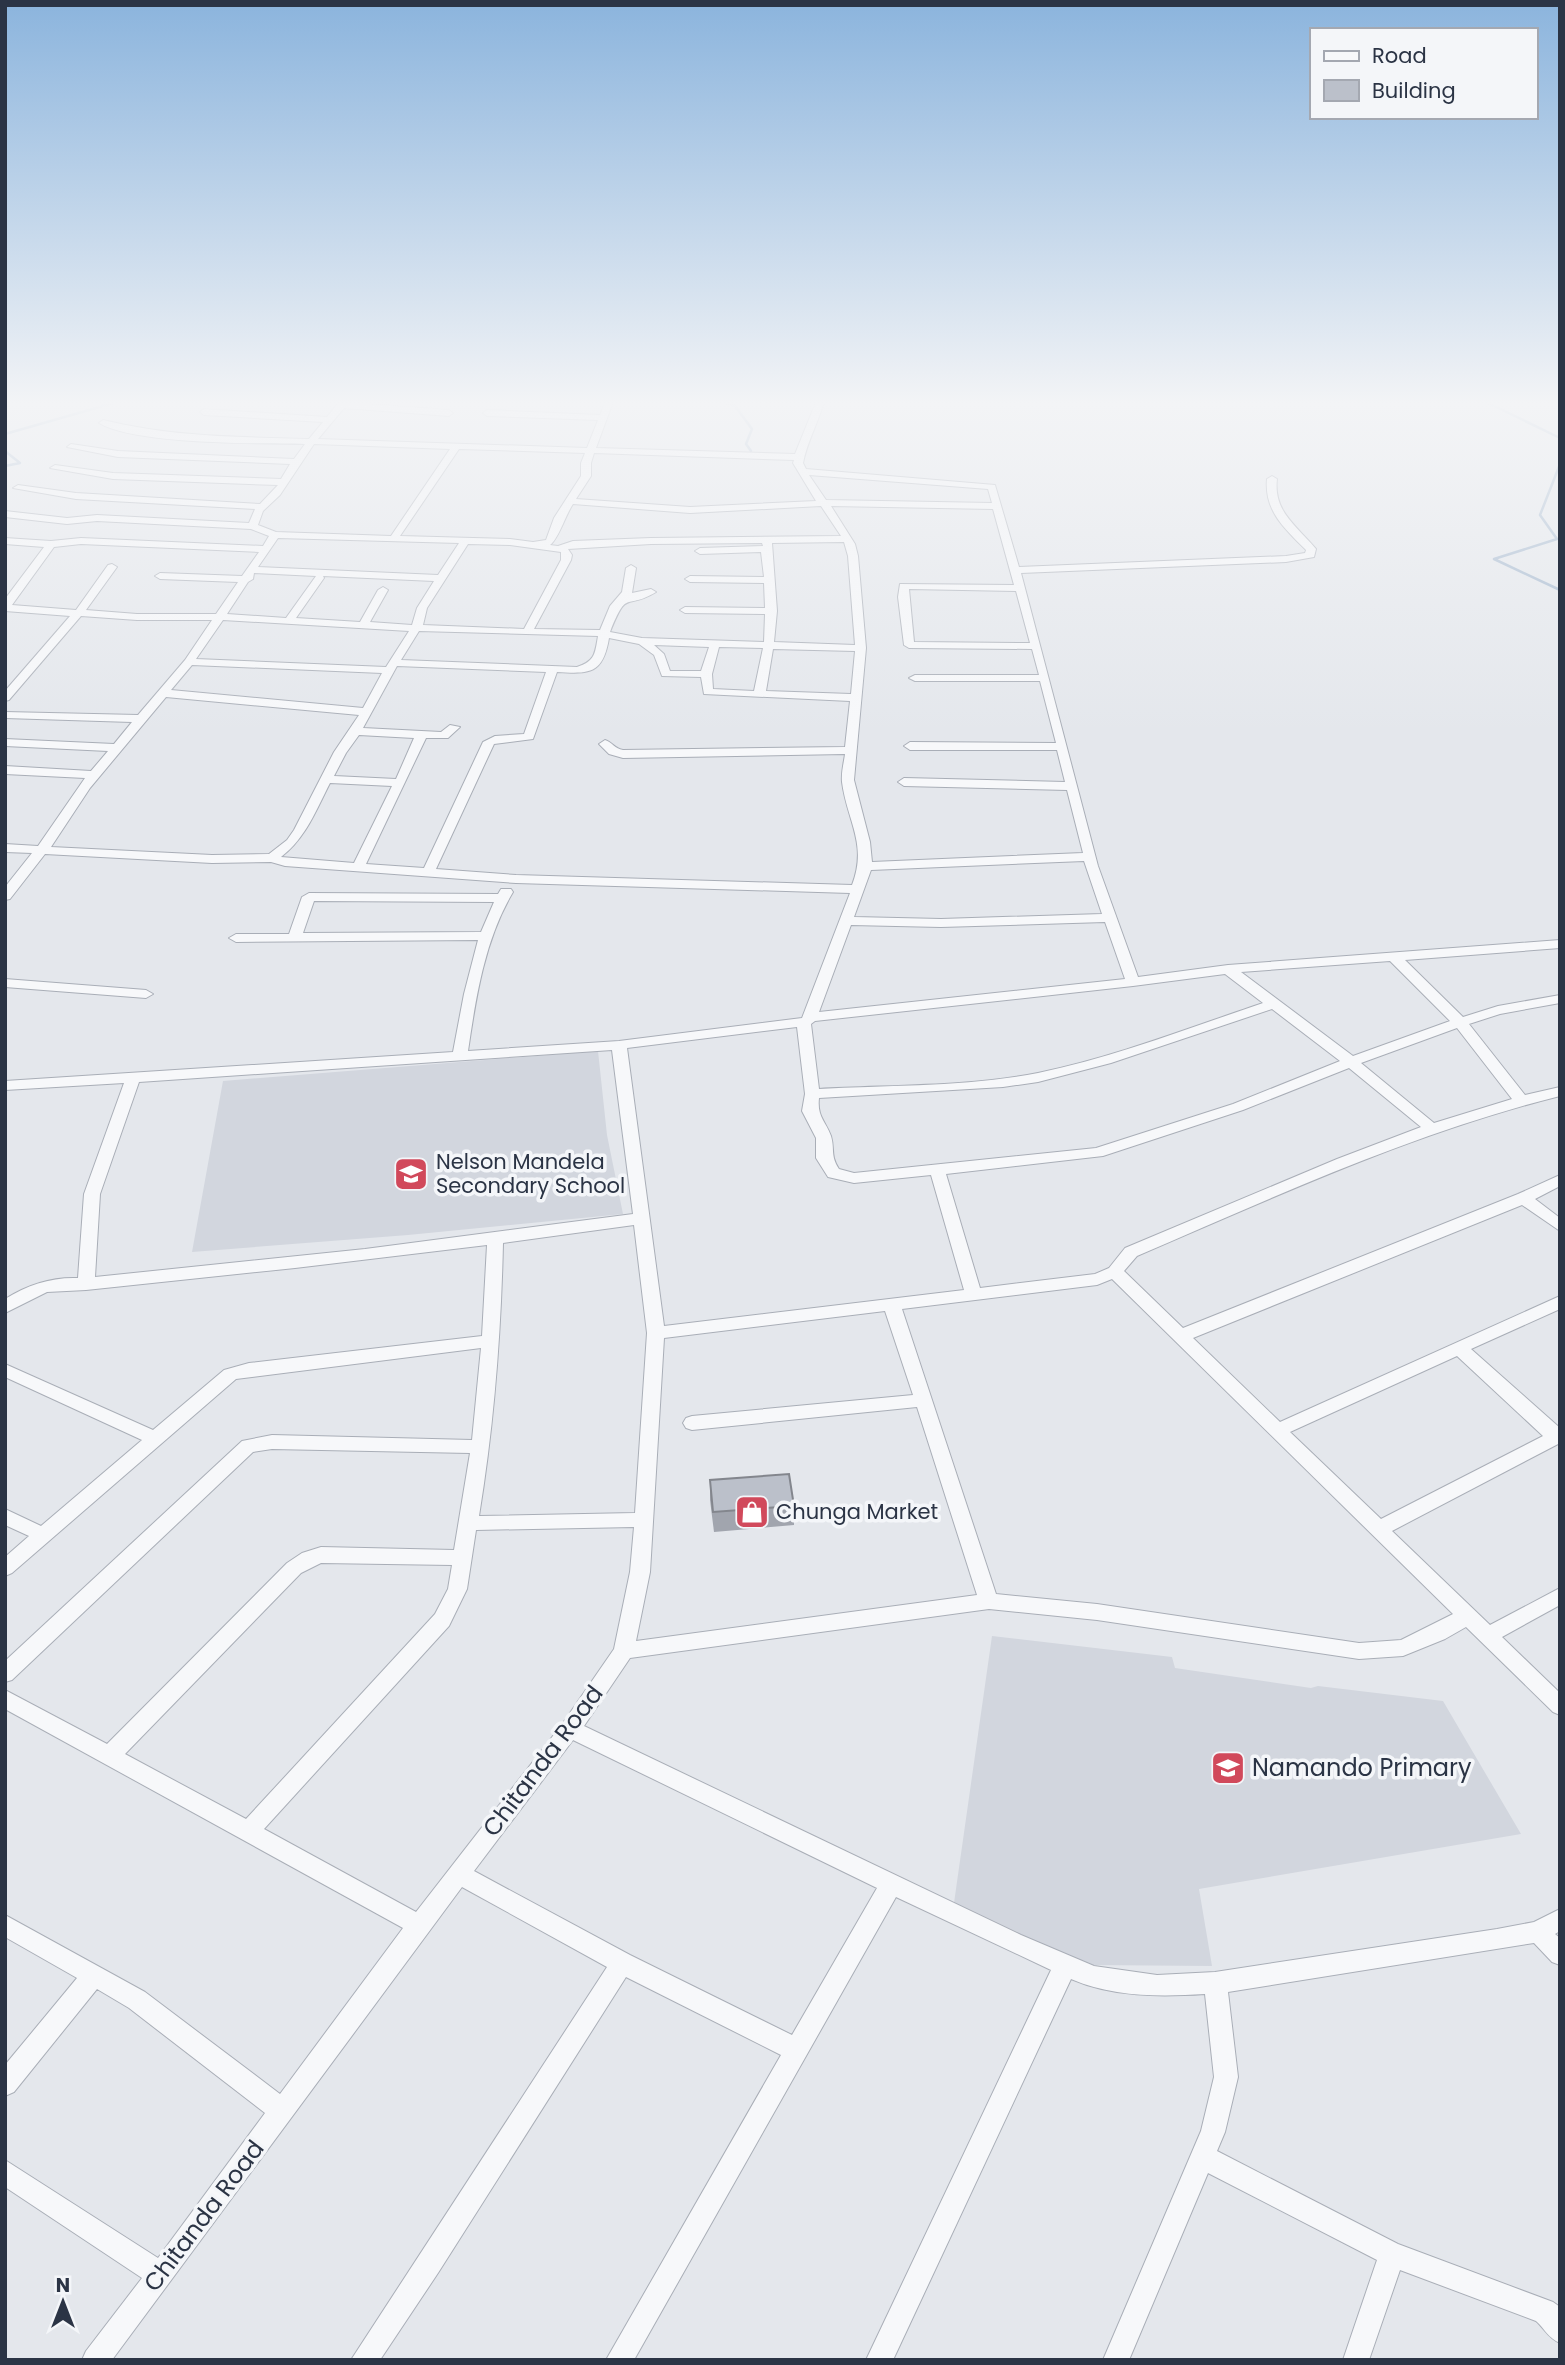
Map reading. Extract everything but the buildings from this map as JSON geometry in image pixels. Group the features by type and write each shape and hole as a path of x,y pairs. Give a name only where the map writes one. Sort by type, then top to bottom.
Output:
{"street":[{"path":"253,526 259,512"},
{"path":"393,539 411,512"},
{"path":"534,545 550,541 563,512"},
{"path":"831,512 853,556 862,648 848,780 864,842 866,866 807,1019 812,1094 810,1111 824,1138 824,1158 834,1173 854,1178 1098,1153 1238,1107 1460,1022 1497,1010 1560,999"},
{"path":"1000,512 1045,678 1089,857 1133,982"},
{"path":"1014,570 1286,559 1310,555 1311,549 1283,522 1278,512"},
{"path":"5,514 67,521 104,518 253,526 275,535 465,541 559,549 566,552 566,560 528,631"},
{"path":"5,896 94,775 189,662 275,535"},
{"path":"559,549 573,544 766,543 846,539"},
{"path":"5,541 51,544 81,541 266,549"},
{"path":"272,858 291,843 326,779 368,712 391,666 417,627 422,608 465,541"},
{"path":"701,551 766,543"},
{"path":"759,695 770,646 772,611 766,543"},
{"path":"5,607 51,544"},
{"path":"5,698 80,611 112,567"},
{"path":"625,598 631,568"},
{"path":"160,576 440,578"},
{"path":"289,621 320,578"},
{"path":"690,579 771,580"},
{"path":"1019,588 904,586 909,645 1035,646"},
{"path":"363,625 383,590"},
{"path":"189,662 578,670 598,661 604,633 615,606 625,598 651,592"},
{"path":"5,607 138,617 221,617 468,631 604,633 642,641 862,648"},
{"path":"685,610 772,611"},
{"path":"642,641 659,654 666,674 706,674"},
{"path":"715,644 706,674 708,692 857,698"},
{"path":"428,873 489,742 495,739 529,737 552,670"},
{"path":"915,677 1045,678"},
{"path":"164,693 368,712"},
{"path":"5,715 141,719"},
{"path":"356,731 421,736 447,735 454,727"},
{"path":"358,868 421,736"},
{"path":"5,742 118,748"},
{"path":"605,744 613,752 623,754 852,750"},
{"path":"910,746 1061,747"},
{"path":"5,770 94,775"},
{"path":"326,779 400,783"},
{"path":"904,782 1071,786"},
{"path":"5,848 212,859 272,858 285,862 516,879 856,889"},
{"path":"866,866 1089,857"},
{"path":"460,1055 467,1007 488,936 502,898 516,879"},
{"path":"295,937 309,897 502,898"},
{"path":"845,921 941,923 1109,918"},
{"path":"236,938 488,936"},
{"path":"5,1086 619,1045 807,1019 1228,969 1560,944"},
{"path":"1393,956 1460,1022 1520,1099"},
{"path":"1228,969 1351,1062 1431,1128"},
{"path":"5,983 146,994"},
{"path":"812,1094 1035,1079 1273,1004"},
{"name":"Chitanda Road","path":"95,2360 161,2275 419,1925 570,1729 624,1651 640,1572 656,1333 619,1045"},
{"path":"86,1284 92,1194 133,1077"},
{"path":"656,1333 1097,1279 1115,1272 1131,1252 1431,1128 1520,1099 1560,1091"},
{"path":"937,1170 974,1295"},
{"path":"1180,1336 1524,1198 1560,1180"},
{"path":"1524,1198 1560,1226"},
{"path":"5,1307 39,1288 74,1283 86,1284 495,1240 643,1218"},
{"path":"249,1831 442,1620 460,1588 462,1558 481,1447 491,1341 495,1240"},
{"path":"1115,1272 1560,1706"},
{"path":"1278,1430 1560,1302"},
{"path":"892,1305 989,1601"},
{"path":"5,1568 221,1380 240,1371 491,1341"},
{"path":"1379,1529 1558,1436 1459,1348"},
{"path":"5,1370 154,1438"},
{"path":"692,1423 923,1401"},
{"path":"5,1674 239,1451 248,1446 272,1441 481,1447"},
{"path":"5,1516 43,1535"},
{"path":"468,1523 643,1520"},
{"path":"110,1755 293,1568 309,1558 363,1554 462,1558"},
{"path":"1489,1635 1560,1596"},
{"path":"624,1651 989,1601 1097,1612 1359,1651 1403,1648 1438,1633 1469,1615"},
{"path":"5,1699 419,1925"},
{"path":"570,1729 891,1884 1093,1977 1157,1986 1215,1983 1538,1932 1560,1919"},
{"path":"458,1874 622,1963 796,2050"},
{"path":"619,2360 891,1884"},
{"path":"5,1925 137,2000 282,2111"},
{"path":"1538,1932 1560,1954"},
{"path":"363,2360 429,2264 622,1963"},
{"path":"879,2360 1065,1966"},
{"path":"5,2084 94,1975"},
{"path":"1116,2360 1213,2132 1226,2077 1215,1983"},
{"path":"1202,2157 1392,2254 1544,2311 1554,2319 1560,2330"},
{"path":"5,2172 161,2275"},
{"path":"1356,2360 1392,2254"}],"shaded area":[{"name":"Nelson Mandela Secondary School","path":"598,1051 607,1135 623,1214 192,1252 223,1081"},
{"name":"Namando Primary","path":"992,1636 1172,1657 1175,1668 1311,1688 1318,1686 1443,1701 1521,1834 1199,1889 1212,1966 1091,1965 953,1910"}],"waterway":[{"path":"1541,512 1540,515 1557,539 1494,559 1560,590"}],"place":[{"name":"Nelson Mandela Secondary School","path":"411,1174"},
{"name":"Chunga Market","path":"752,1512"},
{"name":"Namando Primary","path":"1228,1768"}]}
